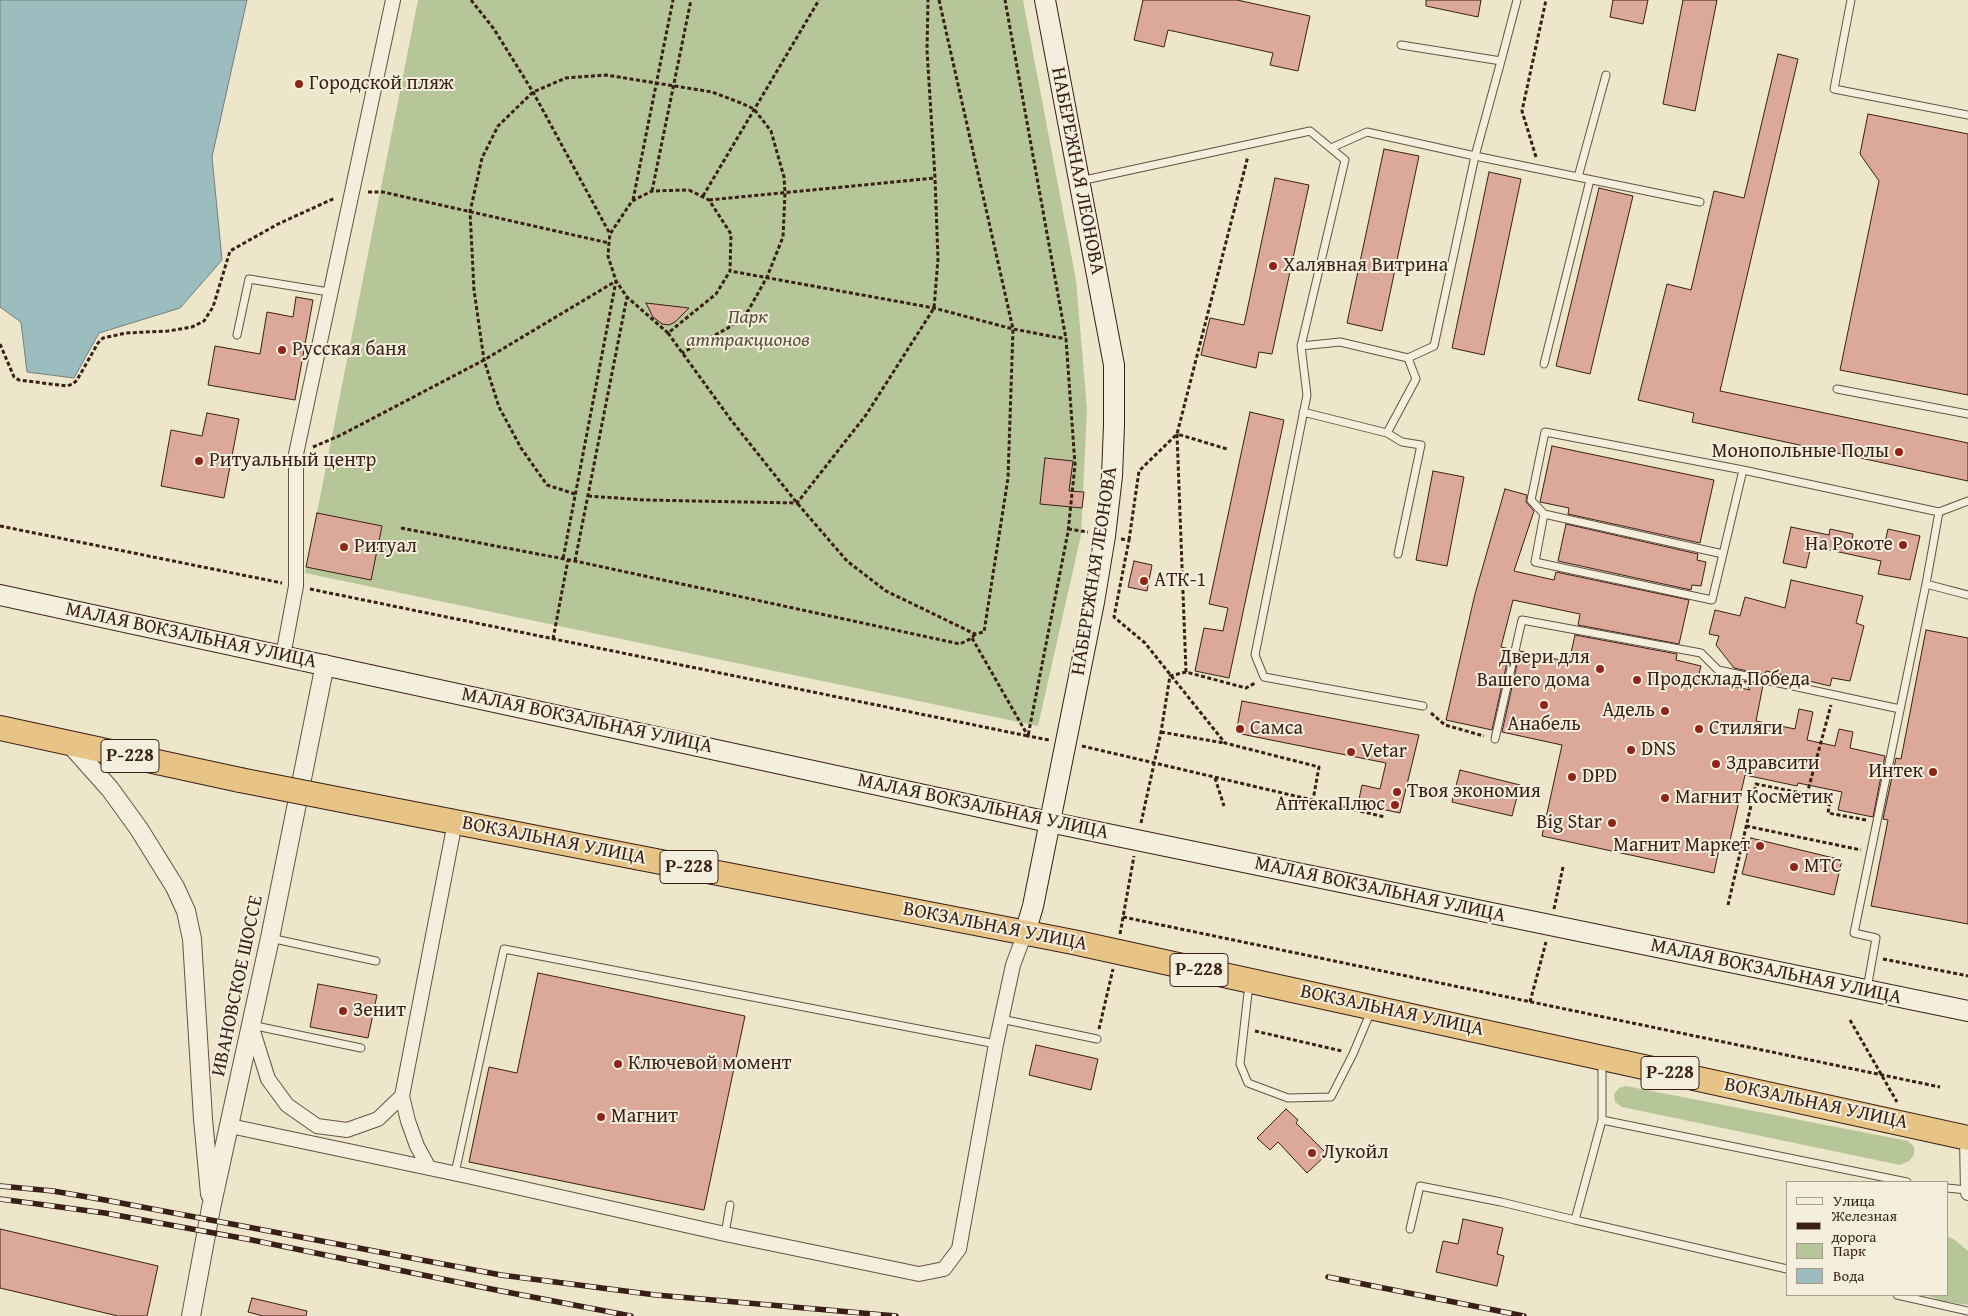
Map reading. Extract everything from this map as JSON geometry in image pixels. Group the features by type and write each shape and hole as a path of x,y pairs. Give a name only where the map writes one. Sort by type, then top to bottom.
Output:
{"highway":[{"name":"ВОКЗАЛЬНАЯ УЛИЦА","path":"10,731 240,780 1025,933 1968,1136"}],"main road":[{"name":"НАБЕРЕЖНАЯ ЛЕОНОВА","path":"1025,933 1033,906 1066,743 1105,536 1112,476 1114,425 1114,365 1045,0"},
{"name":"МАЛАЯ ВОКЗАЛЬНАЯ УЛИЦА","path":"0,595 1049,822 1968,1011"}],"street":[{"path":"283,656 296,586 296,454 329,292 393,0"},
{"name":"ИВАНОВСКОЕ ШОССЕ","path":"191,1316 325,664"},
{"path":"69,743 110,789 139,829 175,887 186,911 192,939 203,1119 212,1208"},
{"path":"429,1168 417,1146 402,1096 455,822"},
{"path":"230,1126 455,1173 725,1234 919,1274 944,1269 959,1249 1001,1019 1013,965 1025,933"},
{"path":"251,1025 268,1079 287,1105 317,1126 347,1130 378,1118 402,1096"},
{"path":"1968,1136 1968,1191"}],"lane":[{"path":"1301,346 1340,342 1408,358 1434,346 1475,156 1517,0"},
{"path":"1851,0 1834,89 1968,115"},
{"path":"1401,45 1501,61"},
{"path":"1578,177 1606,75"},
{"path":"1079,181 1310,131 1345,160 1301,346 1307,395 1255,654 1264,678 1423,706"},
{"path":"1331,148 1368,132 1540,170 1700,202"},
{"path":"1544,364 1590,180"},
{"path":"237,335 249,279 329,292"},
{"path":"1387,432 1416,379 1408,358"},
{"path":"1837,389 1968,414"},
{"path":"1303,412 1387,432 1402,442 1421,445 1398,554"},
{"path":"1723,554 1544,514 1531,500 1544,432 1743,470 1940,512 1968,501"},
{"path":"1544,514 1535,562 1712,600 1743,470"},
{"path":"1867,990 1876,938 1854,933 1940,512"},
{"path":"1926,584 1968,595"},
{"path":"1495,739 1522,620 1701,653 1718,670 1900,708"},
{"path":"270,938 376,961"},
{"path":"455,1173 504,949 996,1044"},
{"path":"1249,981 1240,1064 1248,1083 1288,1098 1331,1097 1353,1054 1373,1007"},
{"path":"1001,1019 1097,1039"},
{"path":"251,1025 361,1048"},
{"path":"1575,1220 1602,1120 1602,1058"},
{"path":"1602,1120 1902,1181"},
{"path":"1410,1229 1420,1186 1501,1202 1786,1269"},
{"path":"1948,1188 1968,1191"},
{"path":"725,1234 730,1205"},
{"path":"1901,1296 1968,1311"}],"path":[{"path":"471,0 494,29 533,92 610,234"},
{"path":"672,0 632,201 610,234 608,256 616,281 627,297 668,333 731,420 847,562 886,591 975,634 984,632 1008,478 1013,329 939,0"},
{"path":"652,191 692,0"},
{"path":"703,196 819,0"},
{"path":"797,503 866,415 934,308 938,259 927,50 928,0"},
{"path":"1006,0 1066,339 1075,465 1068,529 1028,736"},
{"path":"1540,170 1522,112 1546,0"},
{"path":"575,494 547,485 521,448 499,407 484,360 474,290 470,212 482,158 498,126 533,92 566,78 606,75 656,82 712,92 754,109 771,131 784,177 785,193 783,237 767,277 748,311 728,328 682,353"},
{"path":"1186,672 1176,434 1251,144"},
{"path":"709,200 935,178"},
{"path":"632,201 652,191 689,190 709,200 732,234 730,270 716,294 668,333"},
{"path":"0,344 14,377 19,380 67,386 73,384 103,338 126,333 168,331 192,326 204,321 213,308 230,252 278,224 351,191 383,192 609,244"},
{"path":"730,270 934,308 1013,329 1066,339"},
{"path":"296,454 341,434 484,360 616,281"},
{"path":"563,559 616,281"},
{"path":"575,561 627,297"},
{"path":"1176,434 1227,449"},
{"path":"1176,434 1139,471 1129,540 1114,617 1145,643 1225,743"},
{"path":"588,496 645,500 797,503"},
{"path":"0,526 1066,743 1384,817"},
{"path":"401,528 575,561 960,644 972,638 975,634"},
{"path":"1068,529 1129,540"},
{"path":"552,639 568,560"},
{"path":"972,638 1028,736"},
{"path":"1170,676 1186,672 1246,688 1264,678"},
{"path":"1137,840 1161,732 1170,676"},
{"path":"1807,794 1833,695"},
{"path":"1423,706 1445,726 1495,739"},
{"path":"1161,732 1225,743 1319,767 1313,800"},
{"path":"1215,778 1224,806"},
{"path":"1728,905 1756,784 1830,800 1828,813 1877,822"},
{"path":"1746,826 1871,852"},
{"path":"1123,917 1940,1087"},
{"path":"1873,957 1968,976"},
{"path":"1850,1020 1897,1102"},
{"path":"1243,1033 1255,1031 1353,1054"}],"green space":[{"name":"Парк аттракционов","path":"418,0 1023,0 1076,280 1087,409 1081,535 1038,726 305,573"},
{"path":"1626,1086 1908,1141 1914,1147 1914,1155 1909,1161 1900,1165 1622,1107 1615,1102 1614,1094 1619,1088"},
{"path":"1948,1236 1968,1251 1968,1305 1942,1301 1929,1296 1948,1296"}],"water":[{"path":"0,0 247,0 212,157 222,260 180,308 99,333 74,378 27,372 21,322 0,307"}],"building":[{"path":"1143,0 1237,0 1310,16 1298,71 1270,65 1273,53 1168,30 1164,47 1134,40"},
{"path":"1426,0 1481,0 1478,17 1426,6"},
{"path":"1613,0 1648,0 1643,24 1610,17"},
{"path":"1683,0 1717,0 1695,111 1663,104"},
{"path":"1778,54 1798,59 1720,391 1968,443 1968,481 1692,422 1694,413 1638,400 1667,284 1691,290 1714,191 1744,198"},
{"path":"1868,114 1968,134 1968,395 1840,370 1879,181 1860,154"},
{"path":"1384,149 1419,156 1382,331 1347,323"},
{"path":"1489,172 1521,179 1484,355 1452,348"},
{"path":"1275,178 1309,185 1272,354 1259,352 1256,368 1201,355 1210,318 1244,325"},
{"path":"1599,188 1633,196 1590,374 1556,366"},
{"name":"Русская баня","path":"296,297 313,300 295,400 208,385 215,346 260,354 267,312 293,317"},
{"path":"646,303 689,308 675,322 669,325 662,324 653,317"},
{"path":"1250,412 1284,420 1229,678 1195,671 1204,628 1223,631 1228,608 1209,604"},
{"name":"Ритуальный центр","path":"207,413 239,419 224,498 161,486 171,430 202,436"},
{"path":"1552,446 1714,480 1700,543 1568,514 1569,508 1540,502"},
{"path":"1045,458 1073,461 1069,491 1084,492 1082,508 1040,504"},
{"path":"1433,471 1464,477 1447,566 1416,560"},
{"path":"1505,489 1527,495 1526,502 1534,511 1514,571 1554,580 1556,572 1689,600 1679,644 1578,625 1580,614 1513,600 1501,647 1510,649 1492,730 1446,720 1475,594"},
{"name":"Ритуал","path":"317,513 382,526 371,580 306,567"},
{"path":"1566,524 1698,554 1697,560 1706,562 1701,586 1692,585 1691,590 1558,561"},
{"path":"1791,527 1829,535 1830,529 1853,534 1852,540 1884,547 1888,529 1920,536 1910,580 1878,574 1881,561 1811,546 1806,568 1783,563"},
{"path":"1134,561 1152,565 1147,591 1128,587"},
{"path":"1791,580 1863,596 1856,623 1864,626 1850,681 1832,678 1830,686 1766,671 1765,675 1734,668 1716,645 1719,636 1709,634 1715,610 1740,616 1745,597 1785,608"},
{"name":"Интек","path":"1926,630 1968,638 1968,924 1871,906 1888,820 1883,819 1896,758 1901,759"},
{"path":"1575,635 1677,654 1676,660 1701,666 1698,678 1750,690 1744,681 1763,685 1756,721 1795,729 1799,709 1813,712 1807,740 1835,746 1839,729 1853,732 1850,748 1885,756 1873,817 1838,810 1842,792 1798,783 1797,786 1745,775 1729,845 1720,844 1714,873 1542,836 1562,745 1502,732 1520,651 1569,662"},
{"path":"1242,701 1419,735 1400,813 1358,804 1362,785 1380,789 1386,763 1236,733"},
{"path":"1460,770 1520,785 1512,816 1452,802"},
{"path":"1751,838 1842,860 1834,895 1742,874"},
{"name":"Магнит","path":"538,973 745,1016 704,1210 469,1162 489,1067 517,1073"},
{"name":"Зенит","path":"318,984 377,995 368,1038 310,1027"},
{"path":"1036,1045 1098,1059 1091,1090 1029,1075"},
{"path":"1286,1109 1298,1120 1296,1123 1327,1154 1307,1173 1278,1142 1270,1150 1257,1138"},
{"path":"1463,1219 1503,1228 1497,1254 1504,1256 1497,1286 1436,1272 1443,1241 1458,1244"},
{"path":"0,1229 158,1266 147,1316 118,1316 0,1288"},
{"path":"252,1298 307,1311 306,1316 263,1316 248,1312"}],"railway":[{"path":"0,1186 53,1191 105,1200 501,1275 656,1295 896,1316"},
{"path":"0,1199 105,1213 252,1240 631,1316"},
{"path":"1328,1277 1524,1316"}],"place":[{"name":"Городской пляж","path":"299,84"},
{"name":"Халявная Витрина","path":"1273,266"},
{"name":"Русская баня","path":"282,350"},
{"name":"Монопольные Полы","path":"1899,452"},
{"name":"Ритуальный центр","path":"199,461"},
{"name":"На Рокоте","path":"1903,545"},
{"name":"Ритуал","path":"344,547"},
{"name":"АТК-1","path":"1144,581"},
{"name":"Двери для Вашего дома","path":"1600,669"},
{"name":"Продсклад Победа","path":"1637,680"},
{"name":"Анабель","path":"1544,705"},
{"name":"Адель","path":"1665,711"},
{"name":"Самса","path":"1240,729"},
{"name":"Стиляги","path":"1699,729"},
{"name":"DNS","path":"1631,750"},
{"name":"Vetar","path":"1351,752"},
{"name":"Здравсити","path":"1716,764"},
{"name":"Интек","path":"1933,772"},
{"name":"DPD","path":"1572,777"},
{"name":"Твоя экономия","path":"1397,792"},
{"name":"Магнит Косметик","path":"1665,798"},
{"name":"АптекаПлюс","path":"1395,805"},
{"name":"Big Star","path":"1612,823"},
{"name":"Магнит Маркет","path":"1760,846"},
{"name":"МТС","path":"1794,867"},
{"name":"Зенит","path":"343,1011"},
{"name":"Ключевой момент","path":"618,1064"},
{"name":"Магнит","path":"601,1117"},
{"name":"Лукойл","path":"1312,1153"}]}
